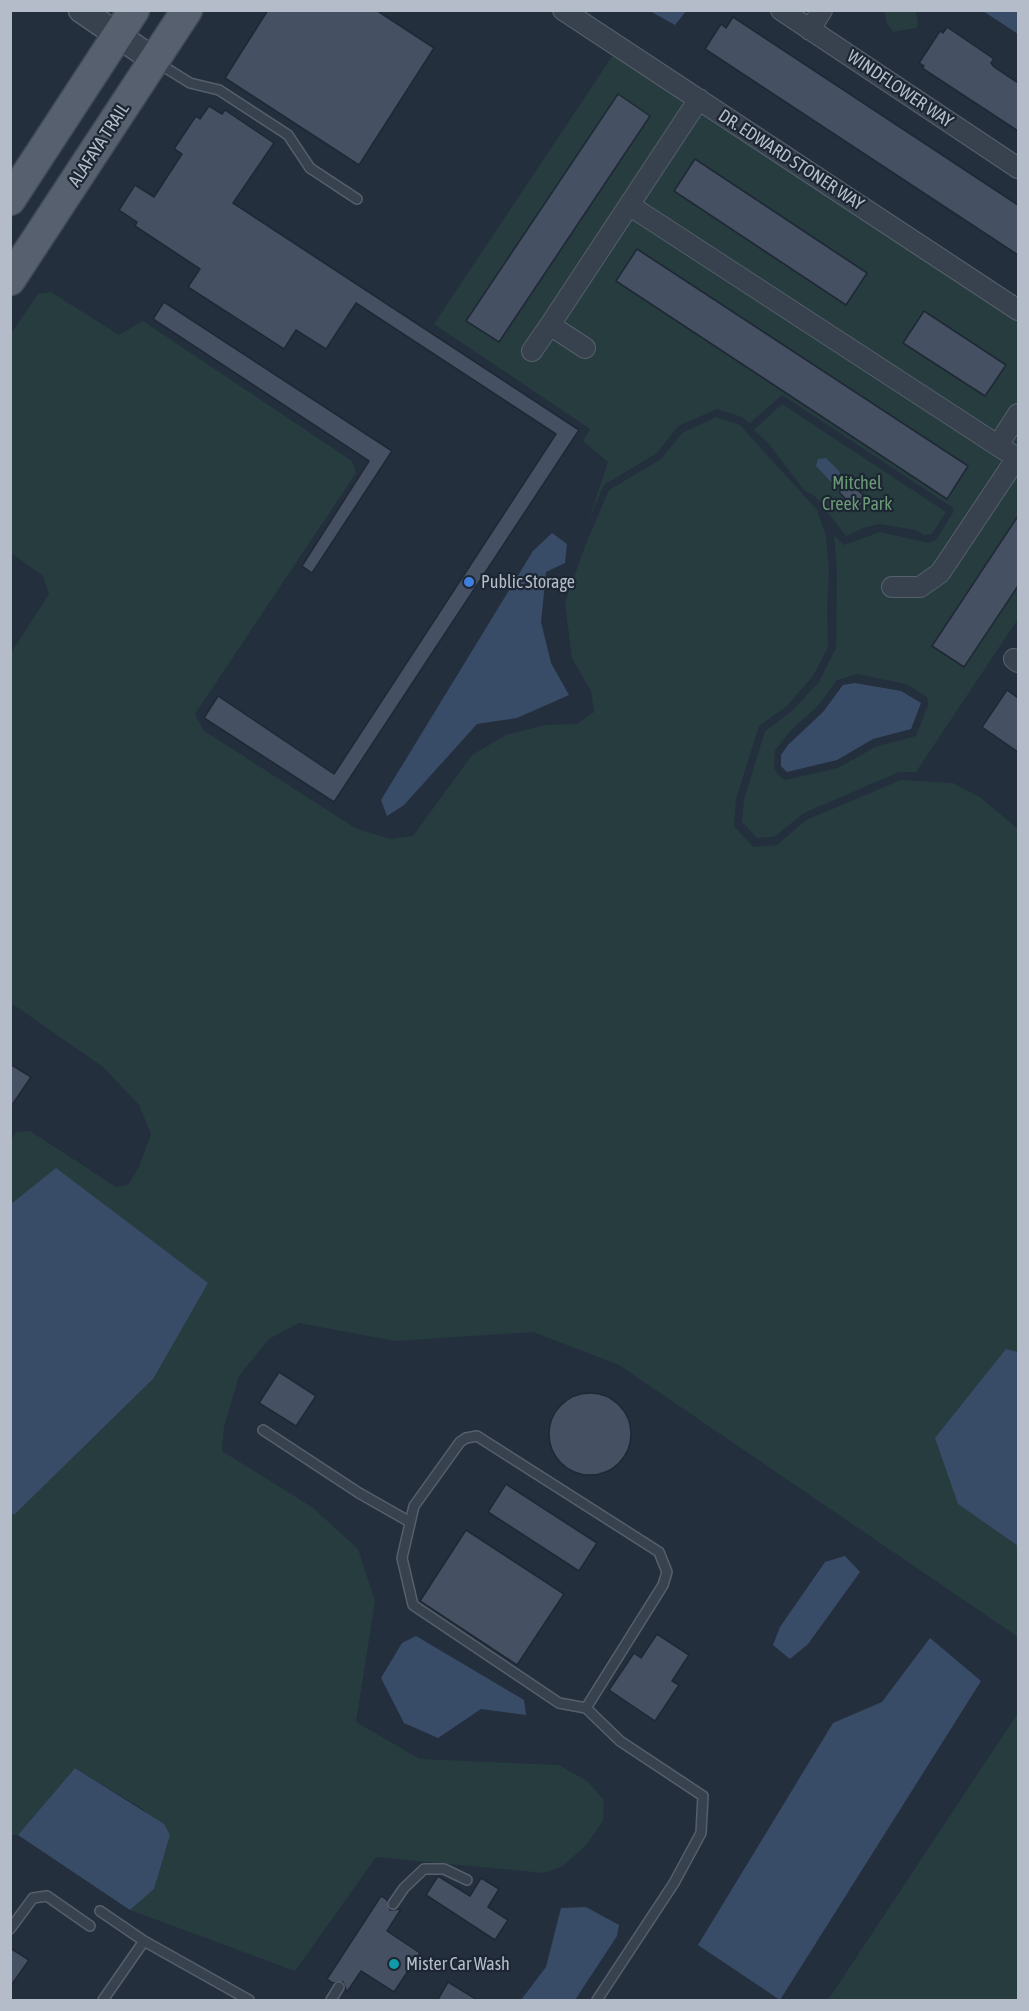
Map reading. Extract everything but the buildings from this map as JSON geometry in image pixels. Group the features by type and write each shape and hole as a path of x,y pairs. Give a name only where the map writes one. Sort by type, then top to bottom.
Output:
{"main road":[{"path":"10,200 134,10"},
{"name":"ALAFAYA TRAIL","path":"10,280 187,10"}],"street":[{"path":"81,10 154,60"},
{"name":"DR. EDWARD STONER WAY","path":"563,10 1018,310"},
{"name":"WINDFLOWER WAY","path":"781,10 1018,168"},
{"path":"810,30 822,10"},
{"path":"532,351 699,99"},
{"path":"629,205 1018,457 940,573 920,587 892,587"},
{"path":"549,325 585,348"},
{"path":"998,446 1018,414"}],"lane":[{"path":"154,60 189,83 219,90 288,135 310,168 357,199"},
{"path":"263,1430 358,1493 410,1522"},
{"path":"586,1708 663,1585 667,1572 659,1552 477,1436 460,1442 414,1506 402,1558 413,1605 559,1703 586,1708 620,1741 704,1797 700,1833 674,1883 597,2001"},
{"path":"393,1904 404,1887 424,1869 444,1869 466,1880"},
{"path":"10,1929 33,1898 47,1896 90,1926"},
{"path":"100,1911 144,1941 249,2001"},
{"path":"103,2001 144,1941"},
{"path":"331,2001 339,1987"}],"green space":[{"path":"884,11 916,11 918,24 916,28 893,32 887,23"},
{"path":"613,55 1018,322 1018,619 916,772 899,772 804,813 774,837 757,838 742,822 744,800 765,731 792,711 819,682 836,648 837,569 834,535 844,545 880,532 929,543 936,540 954,511 952,507 782,395 750,423 742,417 717,409 678,426 657,453 604,485 589,519 608,462 583,441 590,429 434,324","holes":["857,674 906,684 927,697 928,705 916,736 875,747 838,768 785,780 774,769 775,750 792,729 818,706 837,680"]},
{"path":"51,292 119,335 143,321 352,461 356,473 195,714 203,730 355,828 390,839 413,836 472,755 506,735 545,725 577,724 594,712 591,691 572,658 565,603 585,546 609,490 661,459 682,433 716,417 740,425 817,510 826,536 829,570 828,647 813,676 787,706 759,726 736,799 734,826 753,847 777,845 806,820 901,780 953,783 981,798 1018,829 1018,1352 1005,1350 958,1504 1018,1546 1018,1637 619,1365 533,1332 395,1341 299,1323 269,1339 239,1376 224,1427 222,1451 312,1507 358,1549 375,1601 356,1722 420,1759 559,1765 587,1781 604,1800 603,1821 586,1845 563,1866 544,1873 376,1857 295,1971 130,1910 154,1889 170,1835 141,1808 75,1768 18,1835 11,1835 10,1514 15,1514 153,1379 27,1192 11,1204 11,1140 16,1132 30,1131 116,1187 128,1185 139,1167 151,1134 139,1105 103,1067 11,1003 11,653 49,594 43,576 11,553 10,335 38,294"},
{"name":"Mitchel Creek Park","path":"782,404 946,512 932,534 924,535 916,530 880,524 863,528 846,536 815,496 805,491 768,443 754,430"},
{"path":"1018,1713 1018,2000 828,2000"}],"water":[{"path":"650,11 686,11 675,25"},
{"path":"983,11 1018,11 1018,34"},
{"path":"826,458 840,472 839,482 831,482 816,466 818,459"},
{"path":"552,533 567,544 565,563 546,572 541,622 551,663 569,695 517,718 477,724 404,805 387,816 381,800 533,551"},
{"path":"855,683 901,691 921,703 911,729 873,739 837,760 787,772 781,766 781,755 788,745 823,712 843,685"},
{"path":"56,1168 208,1283 153,1379 15,1514 11,1514 11,1204"},
{"path":"1006,1349 1018,1352 1018,1546 958,1504 935,1438"},
{"path":"845,1556 860,1572 808,1644 790,1659 773,1645 780,1627 825,1562"},
{"path":"416,1636 524,1700 526,1715 481,1709 438,1738 404,1723 381,1678 402,1643"},
{"path":"930,1638 981,1681 780,2000 698,1945 833,1723 882,1702"},
{"path":"75,1768 164,1824 170,1835 154,1889 130,1910 18,1835"},
{"path":"586,1907 619,1925 617,1936 575,2000 521,2000 546,1967 561,1908"}],"place":[{"name":"Public Storage","path":"469,582"},
{"name":"Mister Car Wash","path":"394,1964"}]}
